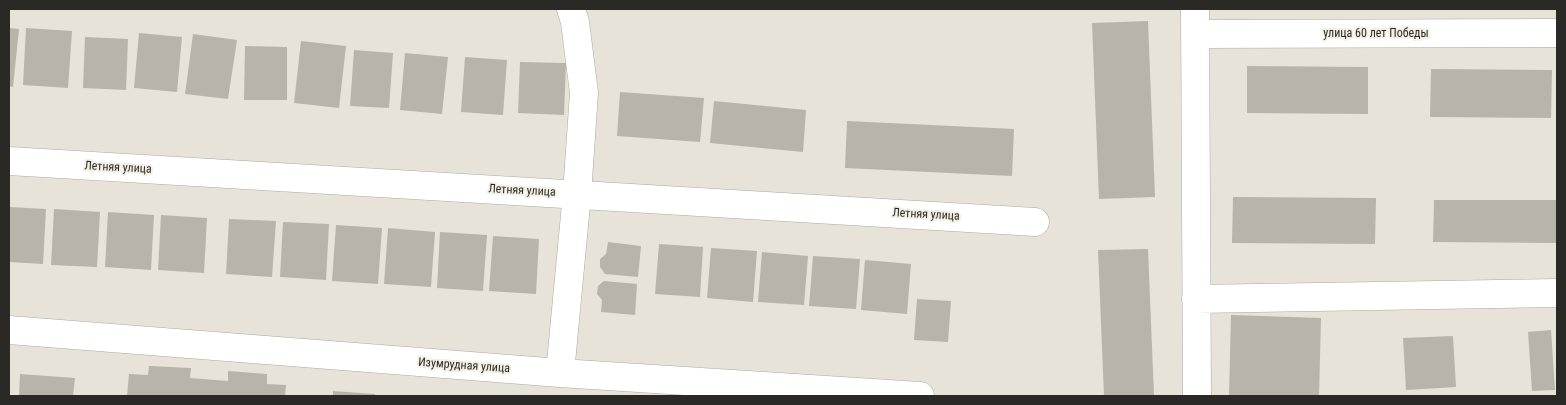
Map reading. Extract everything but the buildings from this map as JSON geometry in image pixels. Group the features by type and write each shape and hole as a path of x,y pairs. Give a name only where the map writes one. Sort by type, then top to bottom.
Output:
{"street":[{"path":"560,373 577,194 584,93 571,9"},
{"name":"улица 60 лет Победы","path":"1196,396 1195,21 1557,33"},
{"name":"Летняя улица","path":"9,161 1035,222"},
{"path":"1196,299 1557,293"},
{"name":"Изумрудная улица","path":"9,330 560,373 920,396"}]}
